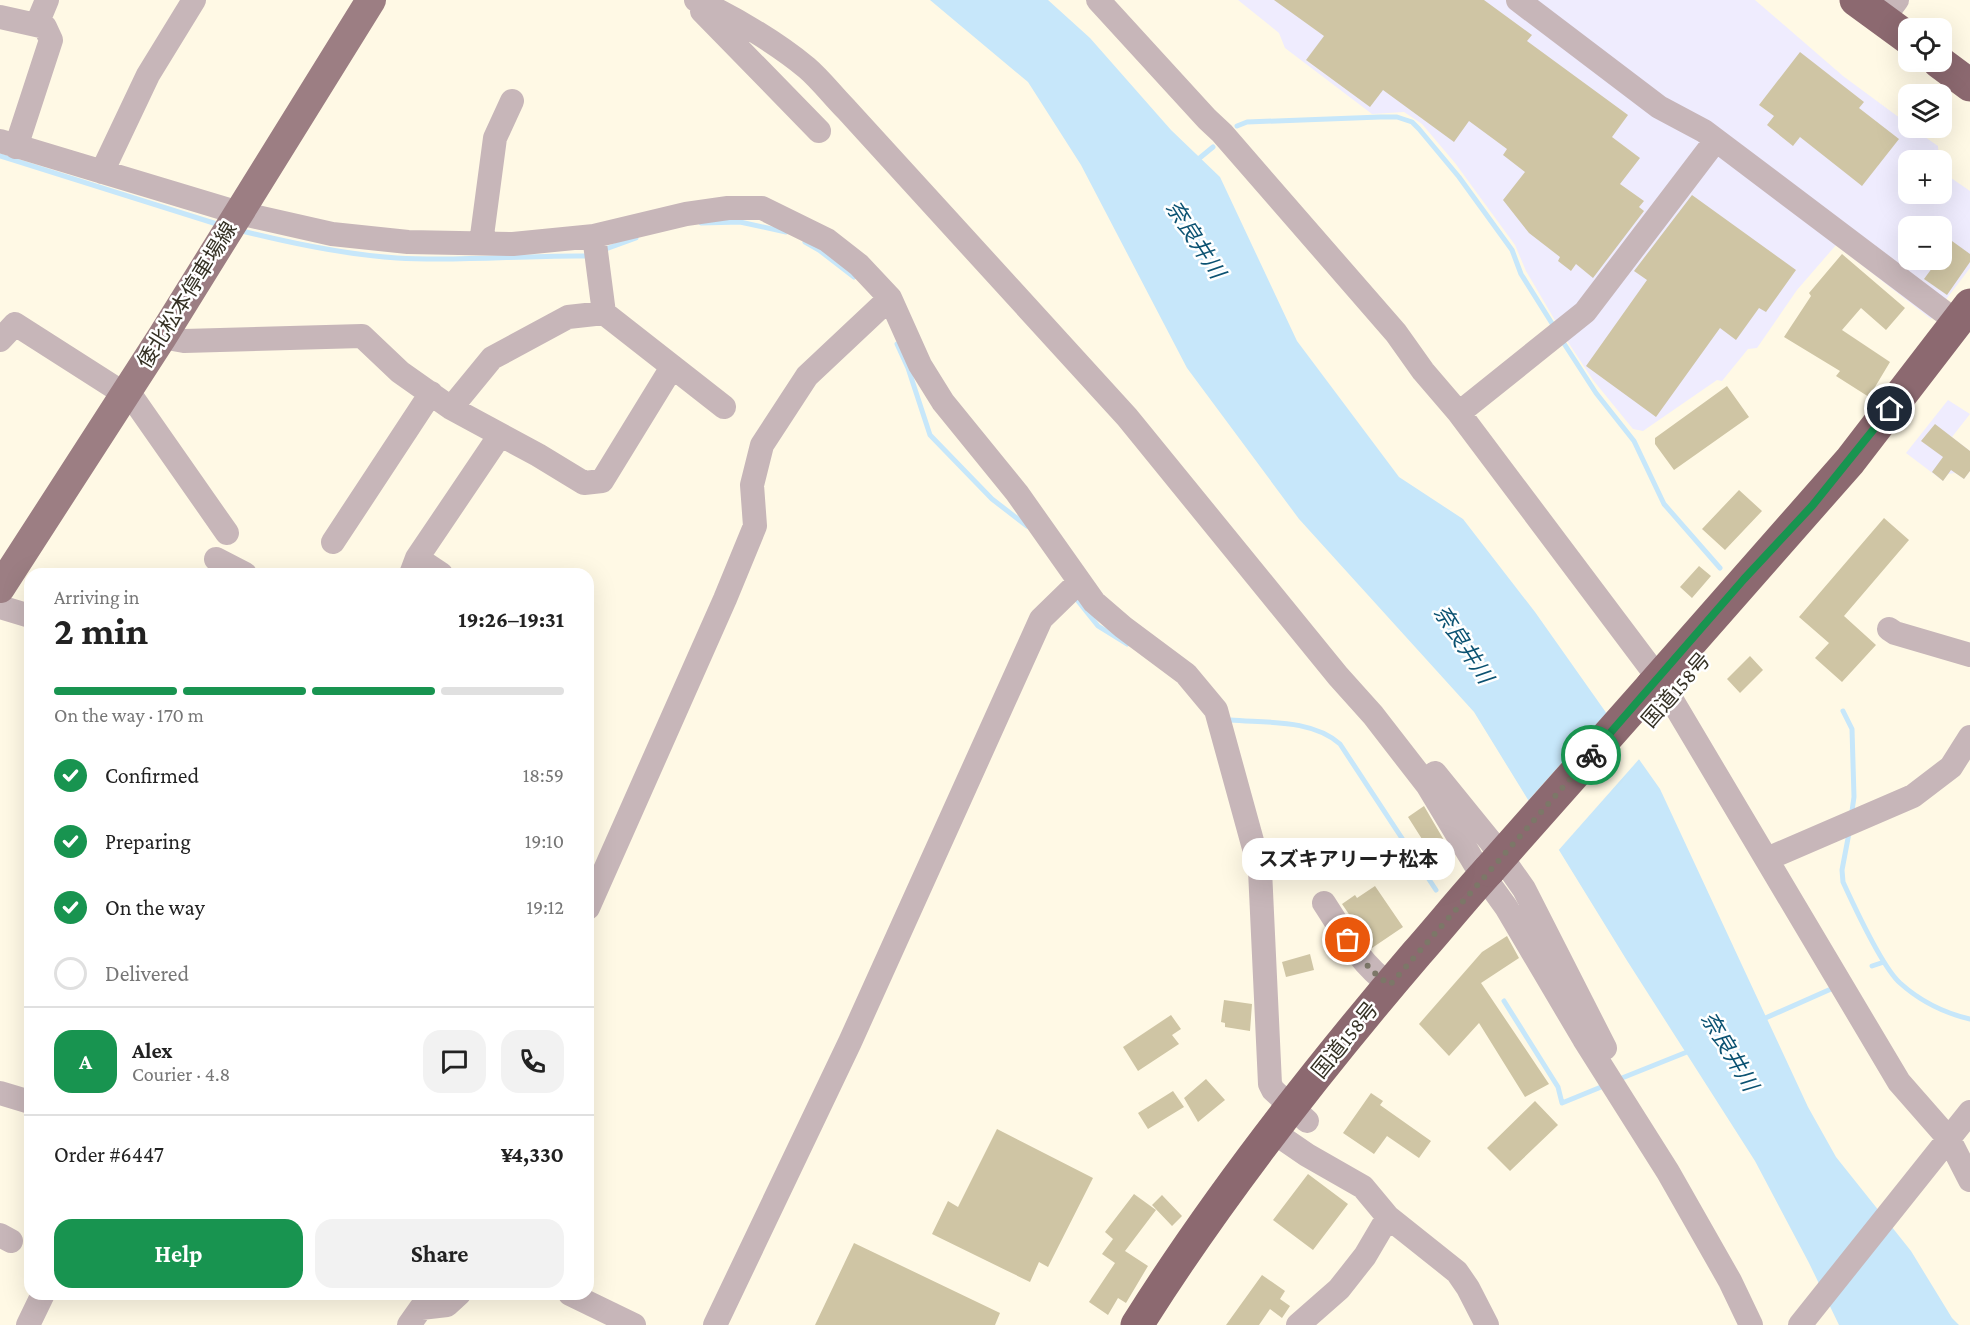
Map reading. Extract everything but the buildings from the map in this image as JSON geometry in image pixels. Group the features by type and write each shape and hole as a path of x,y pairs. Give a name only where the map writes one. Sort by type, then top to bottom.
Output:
{"highway":[{"path":"1856,0 1896,19"},
{"path":"1952,72 1970,85"},
{"name":"国道158号","path":"1161,1325 1289,1125 1390,985 1492,882 1661,692 1744,579 1812,506 1966,322"},
{"name":"国道158号","path":"1137,1325 1197,1234 1289,1125 1396,1008 1492,882"}],"main road":[{"name":"倭北松本停車場線","path":"0,588 162,337 371,0"}],"street":[{"path":"37,24 47,0"},
{"path":"102,172 148,75 194,0"},
{"path":"696,0 703,14 819,131"},
{"path":"696,0 759,35 807,69 838,101 1127,417 1338,676 1373,715 1428,786 1492,882 1668,1172 1730,1281 1751,1325"},
{"path":"1098,0 1222,133 1396,333 1423,371 1459,413 1661,692 1767,859 1899,1082 1943,1146 1970,1180"},
{"path":"1518,0 1659,107 1704,131 1966,322"},
{"path":"0,17 45,27 51,40 8,144 102,172 233,222 408,242 513,244 594,236 686,213 728,208 762,208 827,240 859,265 890,298 920,365 943,402 1017,493 1094,602 1123,627 1186,674 1215,710 1260,870 1270,1084 1289,1125 1363,1187 1388,1217 1457,1272 1487,1325"},
{"path":"481,243 495,138 512,101"},
{"path":"1459,413 1585,312 1716,140"},
{"path":"594,236 604,313 724,407"},
{"path":"594,894 755,526 752,485 762,445 807,376 890,298"},
{"path":"451,408 492,358 568,317 604,313"},
{"path":"0,340 15,324 134,400 227,533"},
{"path":"162,337 184,341 362,336 400,372 451,408 584,483 602,481 672,368"},
{"path":"333,542 430,393"},
{"path":"414,566 500,435"},
{"path":"216,559 233,568"},
{"path":"715,1325 850,1042 1041,619 1079,582"},
{"path":"0,607 24,614"},
{"path":"1889,629 1895,633 1970,656"},
{"path":"1338,676 1381,709 1491,842 1524,889 1603,1040 1622,1099"},
{"path":"1767,859 1913,796 1951,767 1970,737"},
{"path":"1324,903 1361,959 1377,976 1390,985"},
{"path":"0,1093 24,1100"},
{"path":"1800,1325 1970,1112"},
{"path":"1298,1325 1339,1289 1365,1256 1388,1217"},
{"path":"28,1325 40,1300"},
{"path":"409,1325 421,1308 447,1305 452,1300"},
{"path":"582,1300 634,1325"}],"shaded area":[{"path":"1238,0 1755,0 1843,76 1898,117 1898,138 1926,138 1938,146 1938,150 1898,150 1898,204 1952,204 1952,179 1970,191 1970,268 1931,319 1836,245 1797,290 1757,348 1748,349 1722,381 1717,380 1643,431 1633,429 1593,380 1566,339 1526,271 1515,245 1455,163 1422,124 1404,112 1372,114 1285,48 1279,33"},
{"path":"1948,400 1970,414 1952,437 1970,451 1970,471 1964,479 1955,473 1948,474 1943,481 1906,453"}],"water":[{"name":"奈良井川","path":"930,0 1048,0 1090,38 1171,130 1220,177 1297,341 1399,477 1463,519 1535,612 1660,789 1808,1107 1836,1157 1911,1251 1952,1318 1959,1325 1839,1325 1755,1161 1626,959 1474,712 1299,519 1187,368 1081,165 1028,82"}],"pier":[{"path":"1608,711 1641,757 1557,852 1526,803"}],"waterway":[{"path":"1237,126 1247,122 1380,117 1397,117 1412,122 1459,177 1512,250 1521,274 1553,325"},
{"path":"1196,161 1213,147"},
{"path":"0,156 220,225"},
{"path":"701,223 740,222 786,232"},
{"path":"238,230 317,247 397,258 468,259 591,254"},
{"path":"603,250 636,238"},
{"path":"805,242 854,277"},
{"path":"1563,342 1596,393 1634,441 1664,504 1720,568"},
{"path":"897,344 908,368 930,435 992,499 1027,526"},
{"path":"1074,596 1098,626 1127,644"},
{"path":"1843,711 1852,729 1854,797 1852,811"},
{"path":"1230,720 1302,726 1329,736 1340,744 1436,890"},
{"path":"1849,833 1842,870 1843,882 1885,964 1900,983 1924,1001 1942,1010 1970,1019"},
{"path":"1872,966 1884,962"},
{"path":"1761,1020 1831,989"},
{"path":"1504,1001 1558,1087 1562,1103 1606,1085"},
{"path":"1617,1080 1692,1050"}],"way so far":[{"path":"1348,940 1361,959 1377,976 1390,985 1591,755"}],"place":[{"name":"スズキアリーナ松本","path":"1348,940"}],"route":[{"path":"1591,755 1744,579 1812,506 1890,409"}]}
